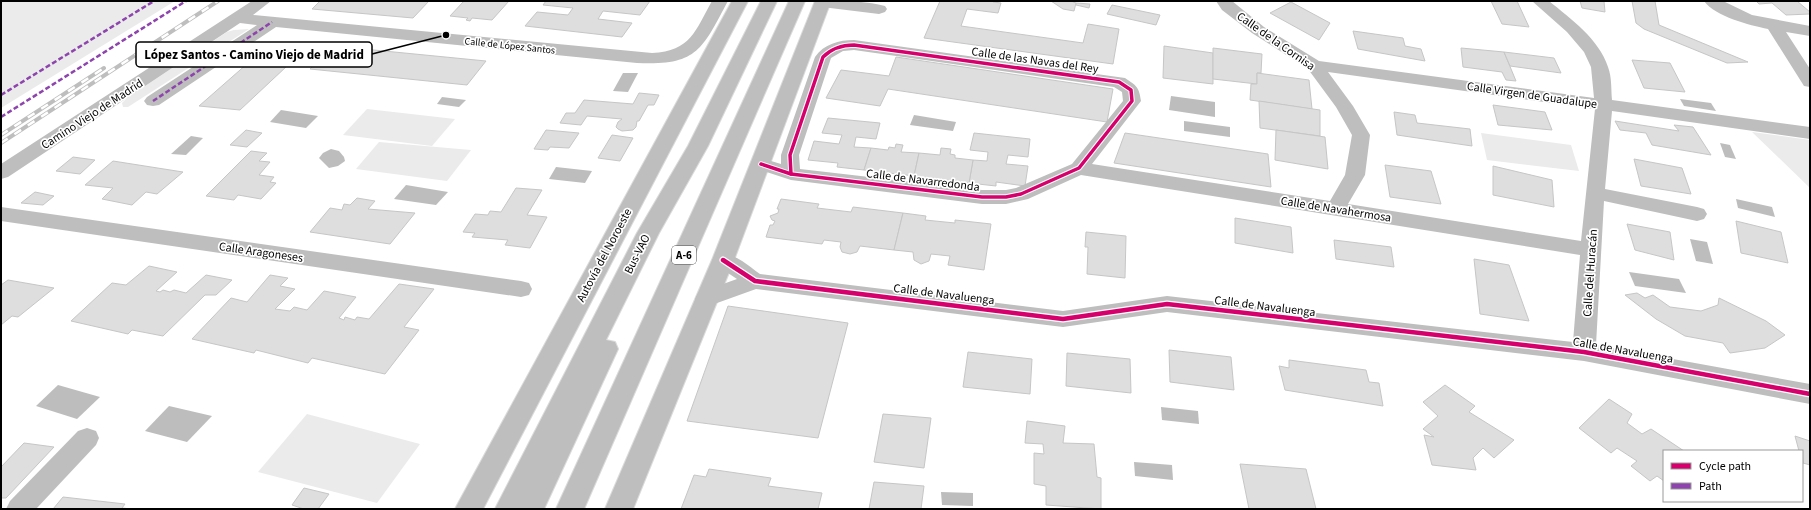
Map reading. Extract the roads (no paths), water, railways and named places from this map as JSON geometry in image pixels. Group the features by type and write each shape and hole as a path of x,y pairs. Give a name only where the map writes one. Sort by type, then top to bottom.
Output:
{"highway":[{"name":"Autovía del Noroeste","path":"469,509 740,1"},
{"name":"Bus-VAO","path":"509,509 648,233 698,146 769,1"},
{"name":"A-6","path":"570,509 797,1"},
{"path":"619,509 723,260 823,2"},
{"path":"530,509 661,234 698,146"}],"street":[{"name":"Camino Viejo de Madrid","path":"1,173 263,1"},
{"name":"Calle de López Santos","path":"237,18 649,59 672,56 689,49 696,44 720,1"},
{"name":"Calle de la Cornisa","path":"1224,1 1228,6 1258,30 1314,65 1344,106 1361,135 1355,175 1335,209"},
{"name":"Calle del Huracán","path":"1540,1 1573,30 1591,50 1600,67 1604,105 1595,193 1584,352"},
{"path":"1712,1 1719,7 1748,19 1774,26 1810,31"},
{"path":"823,2 879,9"},
{"path":"153,101 272,22"},
{"path":"1774,26 1810,82"},
{"name":"Calle de las Navas del Rey","path":"791,174 790,155 824,56 828,51 838,46 854,45 1119,82 1131,90 1132,101 1079,168"},
{"name":"Calle Virgen de Guadalupe","path":"1314,65 1810,133"},
{"name":"Calle de Navarredonda","path":"761,164 791,174 982,197 1006,197 1021,194 1079,168"},
{"name":"Calle de Navahermosa","path":"1079,168 1592,250"},
{"path":"1595,193 1697,214"},
{"name":"Calle Aragoneses","path":"1,214 521,290"},
{"name":"Calle de Navaluenga","path":"723,260 755,281 1063,319 1167,304 1584,352 1810,394"},
{"name":"Calle de Navaluenga","path":"706,299 755,281"},
{"path":"19,509 87,438"}],"railway":[{"path":"1,143 218,1"},
{"path":"1,135 104,68"}],"place":[{"name":"López Santos - Camino Viejo de Madrid","path":"446,35"}]}
